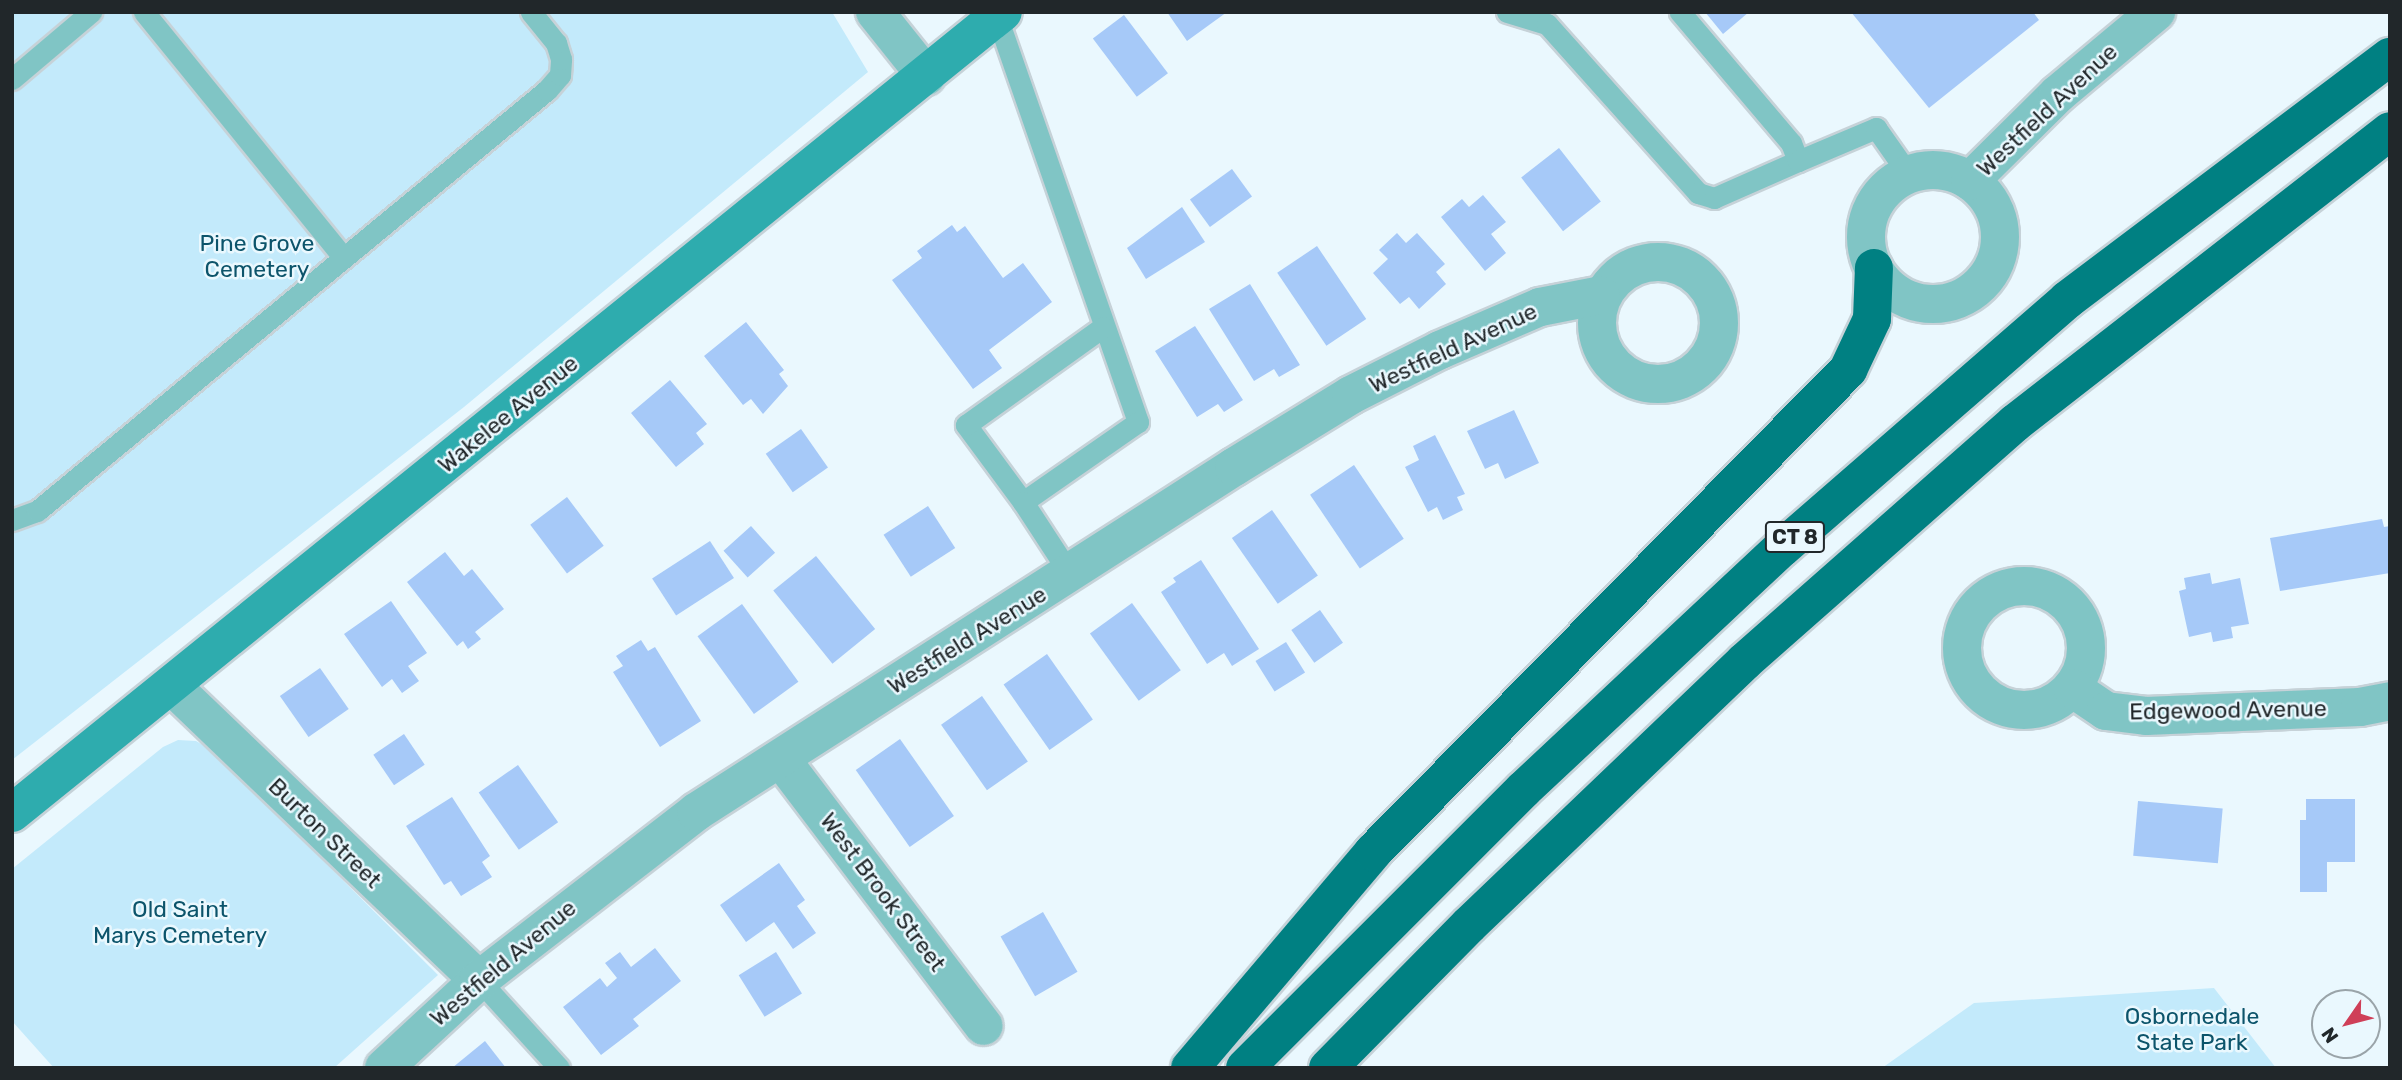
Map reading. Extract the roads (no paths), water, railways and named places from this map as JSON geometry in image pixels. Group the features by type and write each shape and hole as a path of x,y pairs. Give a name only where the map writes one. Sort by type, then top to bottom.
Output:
{"highway":[{"name":"CT 8","path":"1245,1068 1523,790 1782,548 2067,300 2390,57"},
{"name":"CT 8","path":"1328,1068 1744,662 2015,423 2390,131"},
{"path":"1189,1068 1373,852 1848,370 1872,319 1874,268"}],"main road":[{"name":"Wakelee Avenue","path":"12,813 1000,15"}],"street":[{"path":"875,12 926,76"},
{"name":"Westfield Avenue","path":"1970,181 2058,94 2156,12"},
{"name":"Westfield Avenue","path":"1934,167 1954,171 1970,181 1986,195 1999,222 2001,244 1982,284 1954,301 1921,304 1900,296 1874,268 1866,242 1868,219 1878,199 1909,175 1934,167"},
{"name":"Westfield Avenue","path":"384,1068 479,980 696,812 1070,574 1351,396 1440,350 1540,307 1601,295"},
{"name":"Burton Street","path":"172,686 479,980"},
{"name":"Edgewood Avenue","path":"2072,688 2106,711 2146,716 2360,707 2390,701"},
{"name":"West Brook Street","path":"781,759 984,1026"}],"lane":[{"path":"12,79 91,12"},
{"path":"144,12 342,256"},
{"path":"12,520 37,511 560,75 556,43 531,12"},
{"path":"1680,12 1791,143 1798,161"},
{"path":"1519,14 1547,24 1699,192 1714,198 1876,128 1909,175"},
{"path":"1000,15 1103,327 1138,422 1023,502"},
{"path":"1070,574 1023,502 966,425 1103,327"},
{"path":"479,980 559,1068"}],"park label":[{"name":"Pine Grove Cemetery","path":"257,256"},
{"name":"Old Saint Marys Cemetery","path":"180,922"},
{"name":"Osbornedale State Park","path":"2192,1029"}]}
